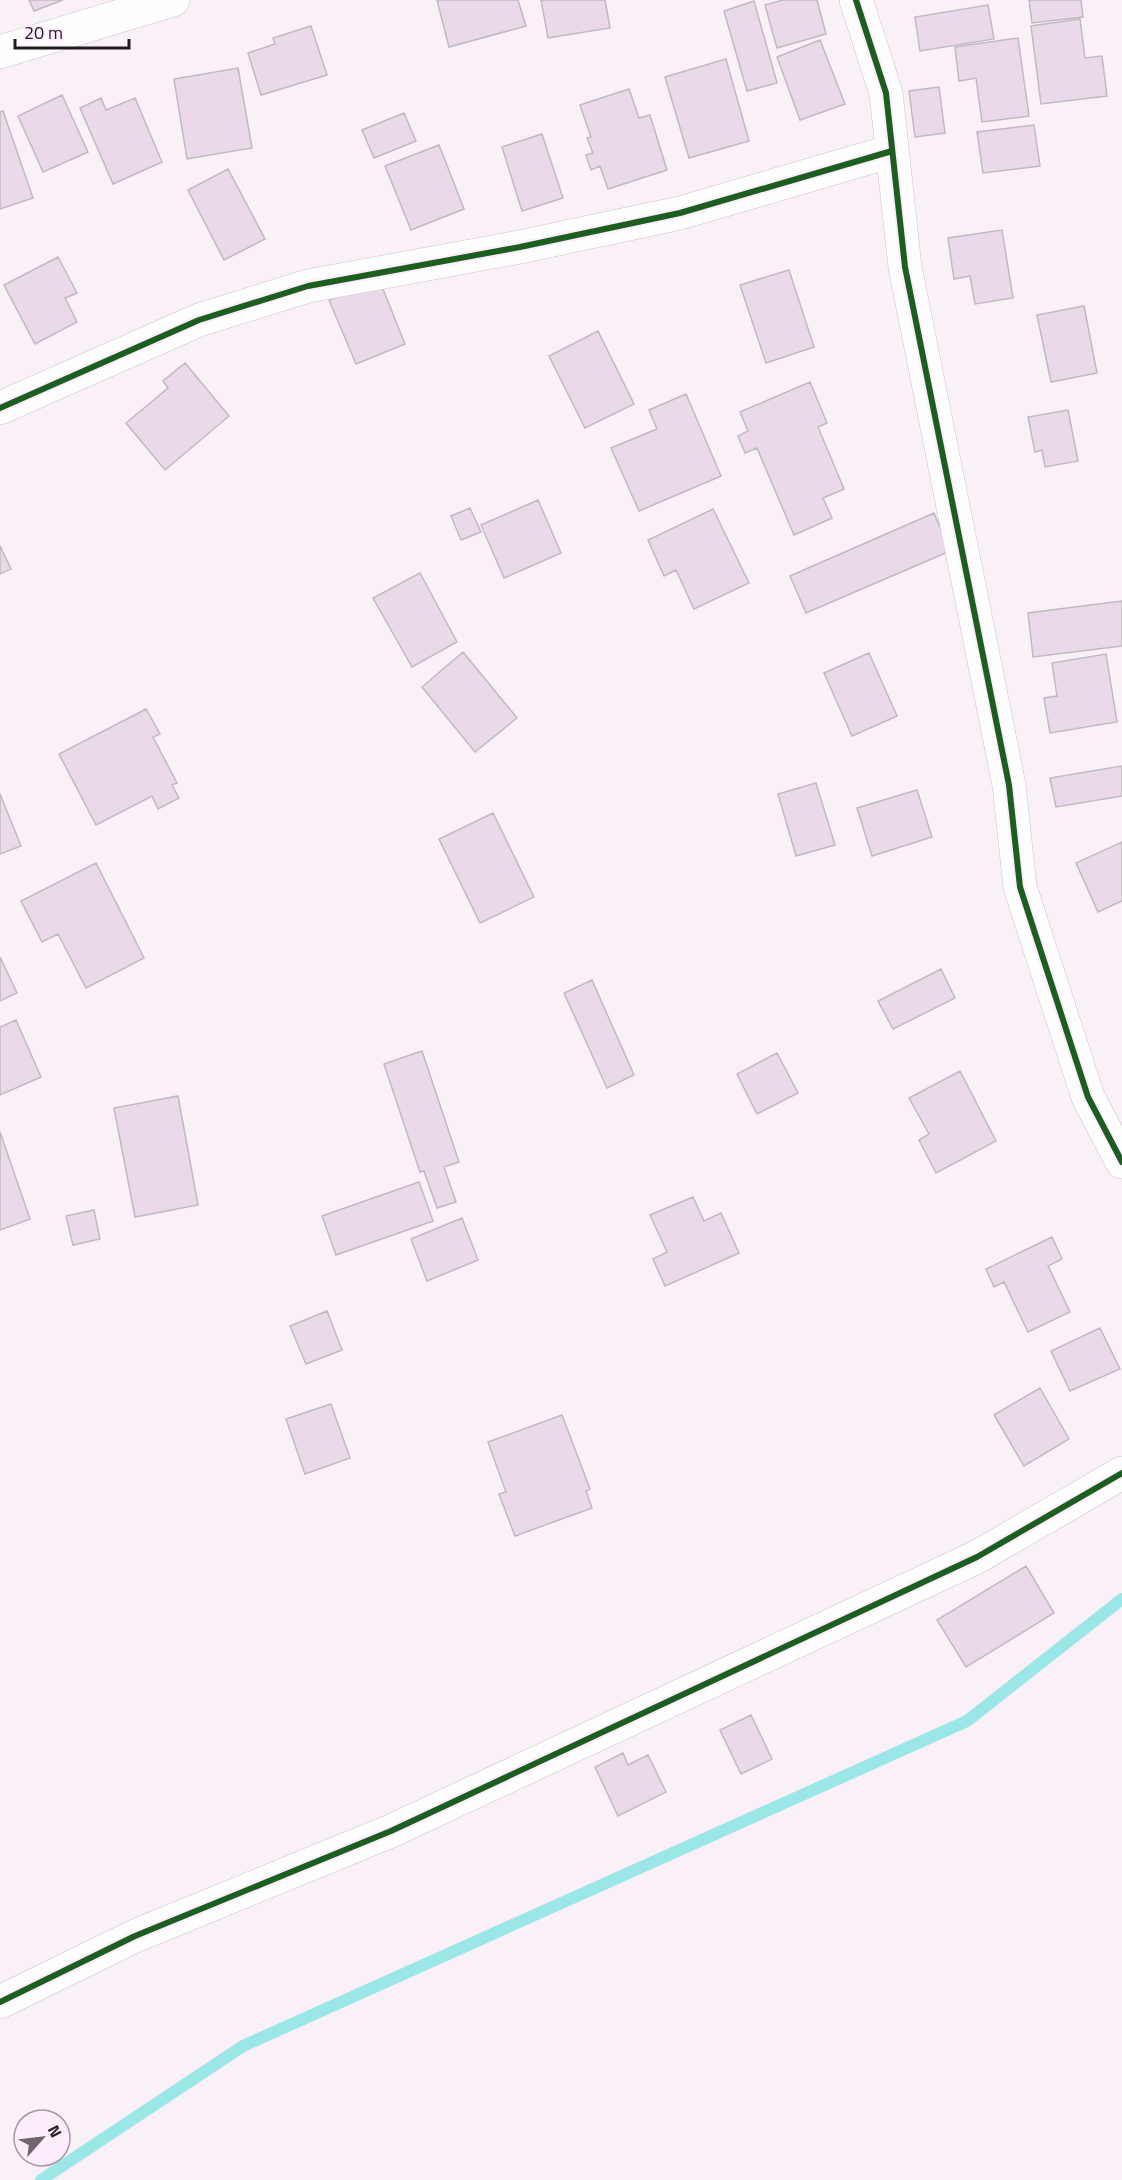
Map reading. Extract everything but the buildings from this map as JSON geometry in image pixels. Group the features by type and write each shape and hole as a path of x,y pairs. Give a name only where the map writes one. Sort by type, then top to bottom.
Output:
{"street":[{"path":"856,0 886,93 905,267 1009,785 1020,887 1088,1097 1122,1162"},
{"path":"0,52 163,1"},
{"path":"0,408 199,320 308,286 508,249 680,213 892,151"},
{"path":"0,2002 135,1936 391,1831 976,1557 1122,1473"}],"waterway":[{"path":"41,2180 243,2046 967,1721 1122,1599"}],"cycle path":[{"path":"856,0 886,93 905,267 1009,785 1020,887 1088,1097 1122,1162"},
{"path":"0,408 199,320 308,286 520,247 680,213 892,151"},
{"path":"0,2002 135,1936 391,1831 977,1557 1122,1473"}]}
